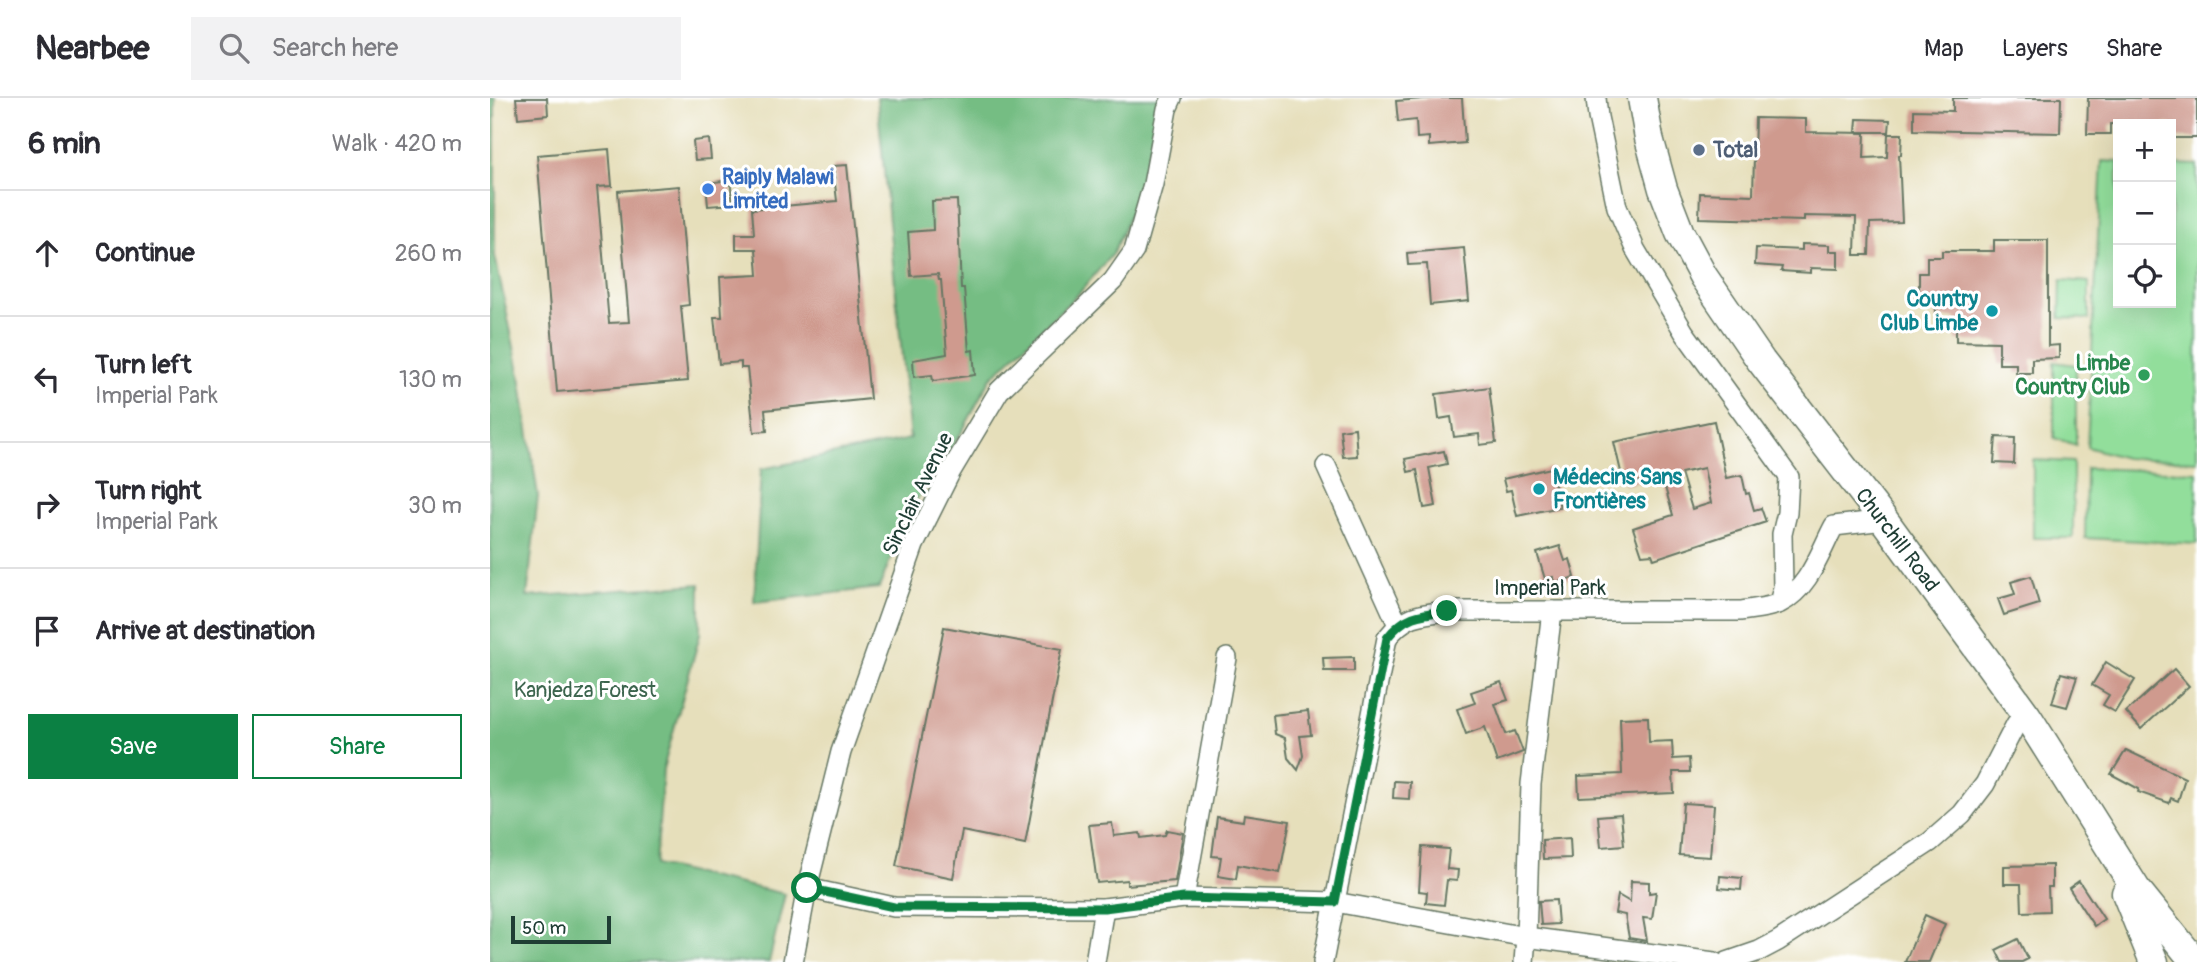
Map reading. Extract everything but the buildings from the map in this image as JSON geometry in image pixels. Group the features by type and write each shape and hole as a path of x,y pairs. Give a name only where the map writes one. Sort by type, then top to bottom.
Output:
{"highway":[{"name":"Churchill Road","path":"1632,98 1652,192 1669,239 1692,282 1752,369 1872,521 2021,720 2136,889 2194,962"},
{"name":"Churchill Road","path":"1642,98 1649,138 1663,189 1680,233 1703,276 1872,521"},
{"name":"Churchill Road","path":"2021,720 2126,893 2154,962"},
{"path":"2173,962 2194,962"}],"street":[{"name":"Sinclair Avenue","path":"793,962 807,888 841,752 914,545 951,471 999,391 1113,281 1134,251 1153,184 1167,109 1172,98"},
{"path":"1596,98 1617,207 1634,249 1684,332 1789,477 1787,513 1782,534 1783,588 1779,603"},
{"path":"1323,962 1387,638 1398,625 1326,466"},
{"name":"Imperial Park","path":"1398,625 1410,617 1424,613 1447,611 1741,611 1779,603 1793,594 1810,575 1834,526 1872,521"},
{"path":"1524,962 1531,784 1552,611"},
{"path":"1184,898 1227,658"},
{"path":"1727,962 1778,941 1930,842 1962,814 1985,784 2021,720"},
{"path":"807,888 894,907 1104,908 1184,898 1335,902 1527,936 1714,962"},
{"path":"1095,962 1104,908"}],"green space":[{"name":"Kanjedza Forest","path":"490,98 495,98 495,256 520,376 538,496 527,597 700,584 700,634 663,769 656,865 785,894 769,962 490,962"},
{"path":"877,98 1162,98 1139,193 1113,253 1081,291 990,379 963,430 910,510 879,588 754,602 761,469 910,439"},
{"name":"Limbe Country Club","path":"2102,161 2113,162 2113,308 2176,308 2176,164 2197,165 2197,461 2125,458 2087,447"},
{"path":"2061,280 2089,282 2089,319 2060,318"},
{"path":"2054,362 2076,365 2076,445 2054,438"},
{"path":"2033,460 2073,462 2073,538 2033,538"},
{"path":"2086,468 2197,472 2197,544 2085,538"}],"place":[{"name":"Total","path":"1699,150"},
{"name":"Raiply Malawi Limited","path":"708,189"},
{"name":"Country Club Limbe","path":"1992,311"},
{"name":"Limbe Country Club","path":"2144,375"},
{"name":"Médecins Sans Frontières","path":"1539,489"}],"route":[{"path":"807,888 894,907 1104,908 1184,898 1335,902 1387,638 1398,625 1410,617 1447,611"}]}
